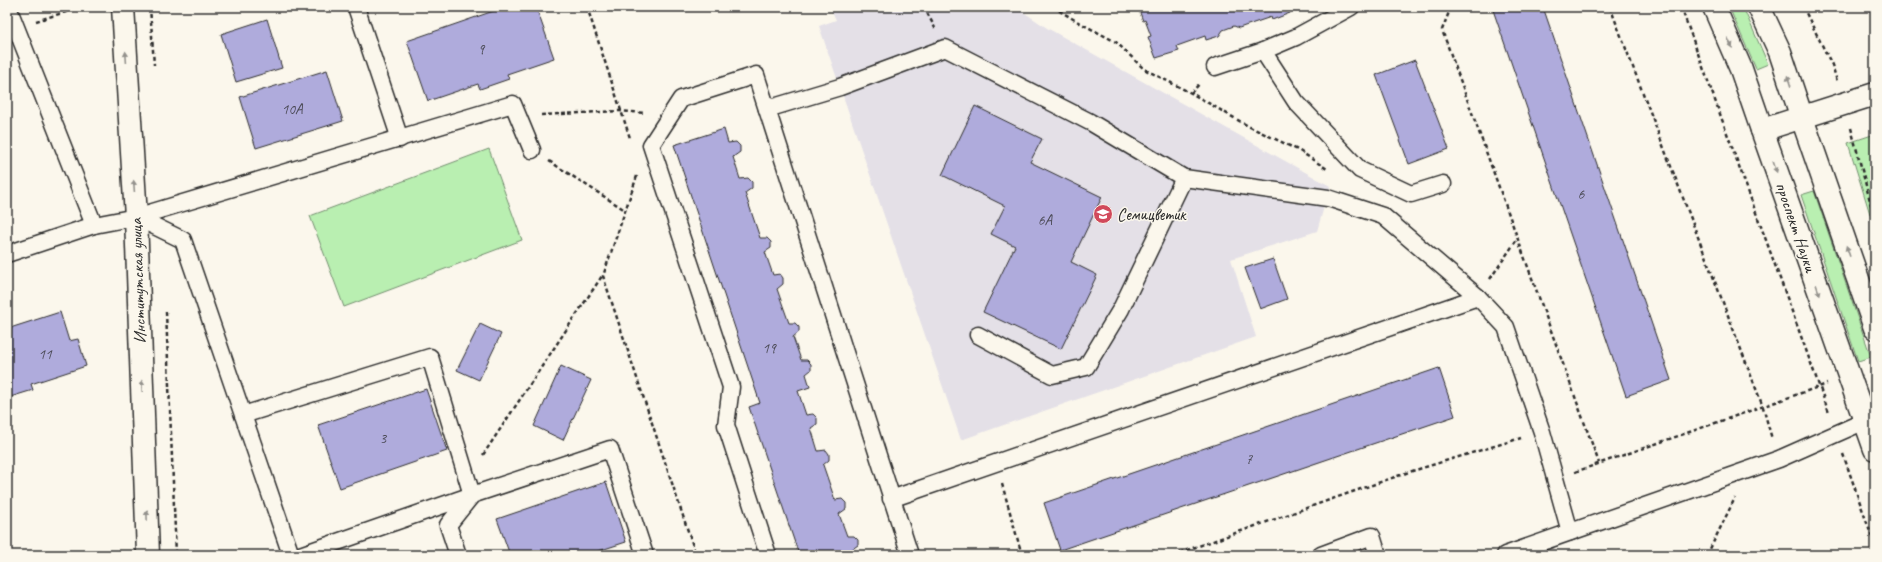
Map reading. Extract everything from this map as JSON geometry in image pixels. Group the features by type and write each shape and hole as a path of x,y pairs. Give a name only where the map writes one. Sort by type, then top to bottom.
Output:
{"street":[{"name":"Институтская улица","path":"123,7 136,217 148,555"},
{"name":"проспект Науки","path":"1714,7 1742,69 1848,374 1870,418 1875,449"},
{"path":"1759,7 1780,52 1875,328"},
{"path":"1762,130 1875,94"}],"lane":[{"path":"8,7 94,225"},
{"path":"356,7 400,139"},
{"path":"1215,67 1263,51 1296,37 1351,7"},
{"path":"767,109 840,87 945,48 1090,122 1184,178 1328,198 1383,216 1478,297 1506,327 1542,432 1570,532"},
{"path":"1263,51 1296,102 1360,170 1411,194 1444,184"},
{"path":"768,555 726,425 731,387 651,145 681,99 756,75 910,555"},
{"path":"7,254 94,225 136,217 513,104 532,150"},
{"path":"978,335 1052,375 1086,367 1121,309 1184,178"},
{"path":"136,217 183,240 291,555"},
{"path":"891,499 1478,297"},
{"path":"243,415 430,357 472,495"},
{"path":"1504,555 1779,459 1870,418"},
{"path":"300,555 610,449 645,555"},
{"path":"458,555 448,525 472,495"},
{"path":"1321,555 1372,536 1378,555"}],"path":[{"path":"16,27 82,7"},
{"path":"587,7 630,139"},
{"path":"1053,7 1116,42 1144,69 1191,93 1248,126 1298,150 1329,171"},
{"path":"1451,7 1442,30 1599,463"},
{"path":"1610,7 1762,407 1779,459"},
{"path":"1681,7 1836,433 1875,546"},
{"path":"518,117 620,111"},
{"path":"532,150 625,210"},
{"path":"468,478 603,276 638,175"},
{"path":"1478,297 1518,238"},
{"path":"603,276 696,555"},
{"path":"1555,479 1832,382 1848,374"},
{"path":"1173,555 1409,472 1542,432"},
{"path":"995,462 1022,555"},
{"path":"1707,555 1748,469"}],"shaded area":[{"name":"Семицветик","path":"830,7 1016,7 1047,28 1330,186 1317,231 1231,259 1256,337 961,440 819,26 836,20"}],"green space":[{"path":"1729,7 1743,7 1768,64 1756,69"},
{"path":"1875,134 1875,230 1848,143"},
{"path":"489,149 522,240 344,307 310,216"},
{"path":"1814,191 1871,357 1858,361 1801,195"}],"building":[{"path":"505,7 536,7 554,58 507,74 509,79 480,89 478,84 428,101 407,41"},
{"path":"1138,7 1295,7 1292,8 1290,13 1272,20 1271,17 1239,28 1234,26 1223,30 1219,36 1206,40 1205,36 1177,46 1179,51 1156,58 1148,37 1151,36"},
{"path":"1492,7 1543,7 1671,380 1626,396"},
{"path":"267,19 282,68 236,82 221,34"},
{"path":"1415,60 1449,149 1409,164 1376,75"},
{"path":"327,70 343,121 256,148 240,97"},
{"path":"975,106 1042,139 1030,162 1102,197 1071,262 1097,275 1061,349 983,312 1015,246 991,234 1005,206 942,175"},
{"path":"724,129 728,143 736,142 740,146 740,152 733,157 740,179 748,178 752,182 752,188 745,193 760,238 767,238 771,242 771,248 765,252 773,275 780,274 783,278 783,284 777,289 789,323 795,323 799,327 799,332 793,337 801,360 807,360 811,364 811,370 806,374 810,387 798,391 806,415 813,414 817,418 817,424 811,428 818,451 826,450 829,454 829,460 823,465 835,500 842,499 846,503 846,509 839,514 847,536 854,536 858,540 858,545 851,550 853,555 799,555 749,407 760,403 674,145"},
{"path":"1273,259 1287,299 1260,309 1245,268"},
{"path":"60,312 69,341 78,339 86,366 31,384 33,390 7,398 7,329"},
{"path":"480,324 501,334 479,380 457,370"},
{"path":"561,366 591,380 563,440 534,426"},
{"path":"1439,368 1455,416 1060,550 1044,503"},
{"path":"426,389 447,451 340,488 318,425"},
{"path":"606,482 626,542 586,555 510,555 497,519"}],"place":[{"name":"Семицветик","path":"1103,214"}]}
